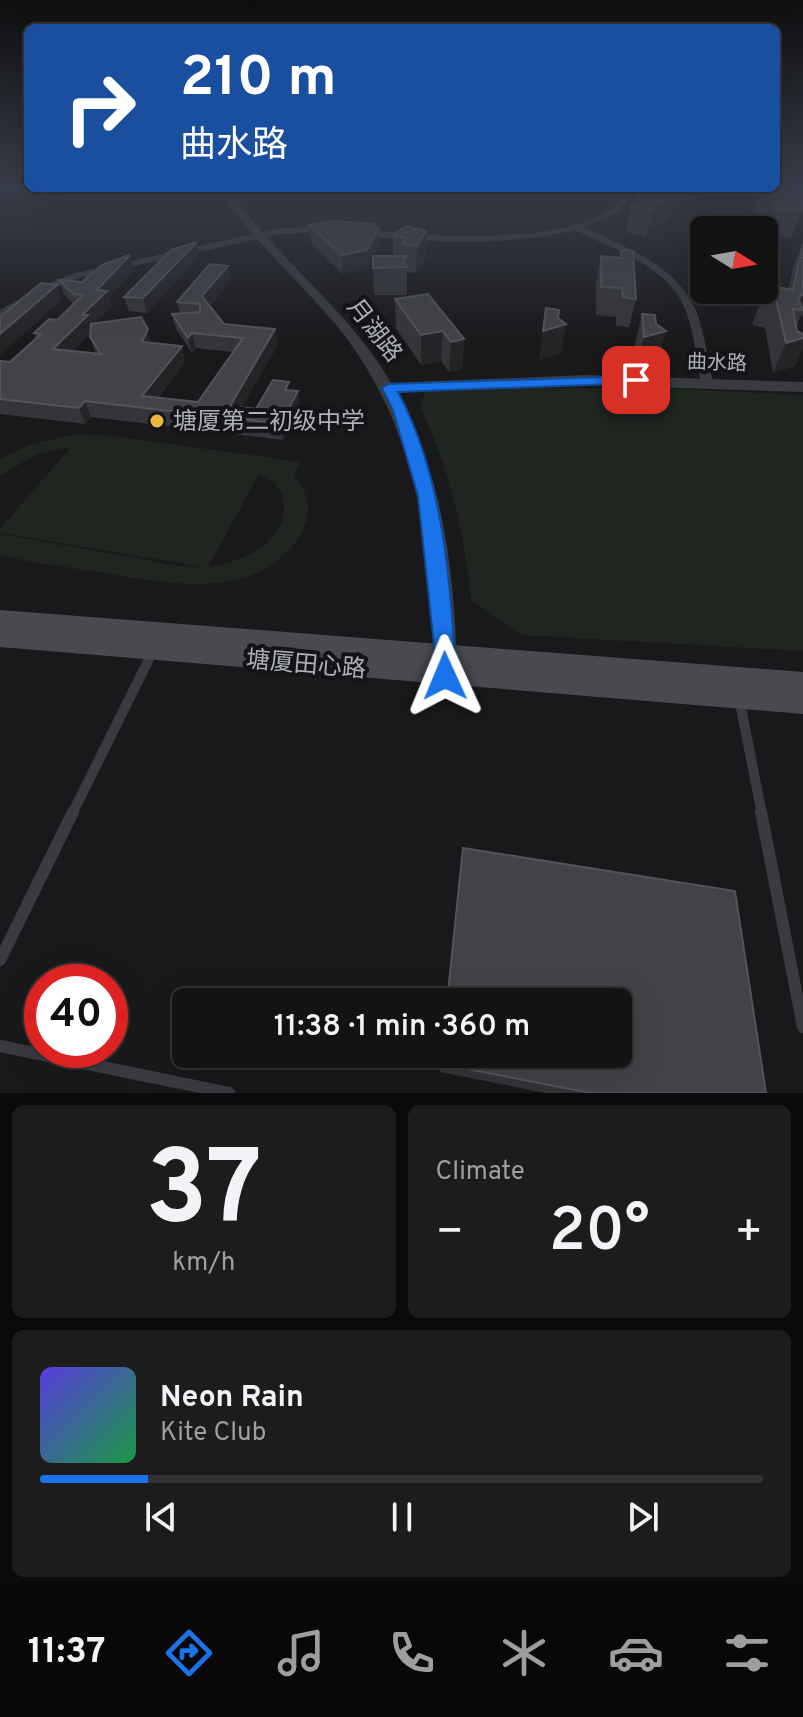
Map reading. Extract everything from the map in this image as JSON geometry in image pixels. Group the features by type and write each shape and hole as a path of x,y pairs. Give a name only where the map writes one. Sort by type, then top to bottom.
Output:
{"main road":[{"name":"塘厦田心路","path":"0,619 803,703"},
{"name":"塘厦田心路","path":"0,637 154,650 803,683"}],"street":[{"path":"0,314 66,279 249,238"},
{"name":"月湖路","path":"265,238 348,330 401,410 426,496 435,546 446,666"},
{"path":"450,238 502,238"},
{"path":"597,238 651,267 677,287 690,311 707,382"},
{"name":"曲水路","path":"389,388 537,381 707,382 803,387"}],"lane":[{"path":"0,960 154,650"},
{"path":"739,698 803,1027"},
{"path":"0,1046 229,1093"}],"shaded area":[{"path":"506,388 680,389 803,395 803,651 521,635 471,600 454,501 440,454 420,407 425,392"},
{"path":"76,434 105,435 301,462 294,475 303,488 307,502 305,525 284,555 262,571 236,580 209,584 152,581 0,556 0,529 71,447 35,455 0,476 0,459 29,445","holes":["259,474 271,481 283,498 283,519 278,529 271,539 249,555 208,567","2,533 202,567 180,566"]}],"building":[{"path":"323,238 374,238 367,250 342,255"},
{"path":"406,238 422,238 417,246 402,244"},
{"path":"197,242 143,298 124,297 171,250"},
{"path":"621,250 633,251 636,299 623,297 622,288 601,287 601,256 621,258"},
{"path":"130,255 97,290 107,291 82,315 88,315 53,349 101,354 90,337 91,324 141,317 148,329 142,342 182,346 142,396 198,402 243,338 192,333 188,338 172,314 200,312 200,304 177,302 210,264 228,266 202,296 224,324 275,329 230,406 256,409 273,380 289,382 285,390 298,391 281,424 85,401 79,408 0,399 0,361 10,362 41,334 34,333 49,319 57,320 83,295 73,294 59,280 82,282 102,265"},
{"path":"373,256 407,256 403,262 407,267 373,268"},
{"path":"799,260 803,261 803,294 798,298 803,310 793,309 797,331 803,334 803,338 786,343 777,304 778,287 793,290"},
{"path":"41,283 57,285 0,334 0,317"},
{"path":"428,294 464,339 451,342 443,331 421,335 395,299"},
{"path":"546,308 559,310 558,318 566,324 543,331"},
{"path":"642,314 655,315 656,324 666,331 644,337"},
{"path":"463,848 735,891 766,1093 591,1093 462,1068 632,1068 632,988 448,988"}],"place":[{"name":"塘厦第二初级中学","path":"157,421"}],"route":[{"path":"445,676 443,614 426,496 401,410 389,388 488,382 636,380"}]}
